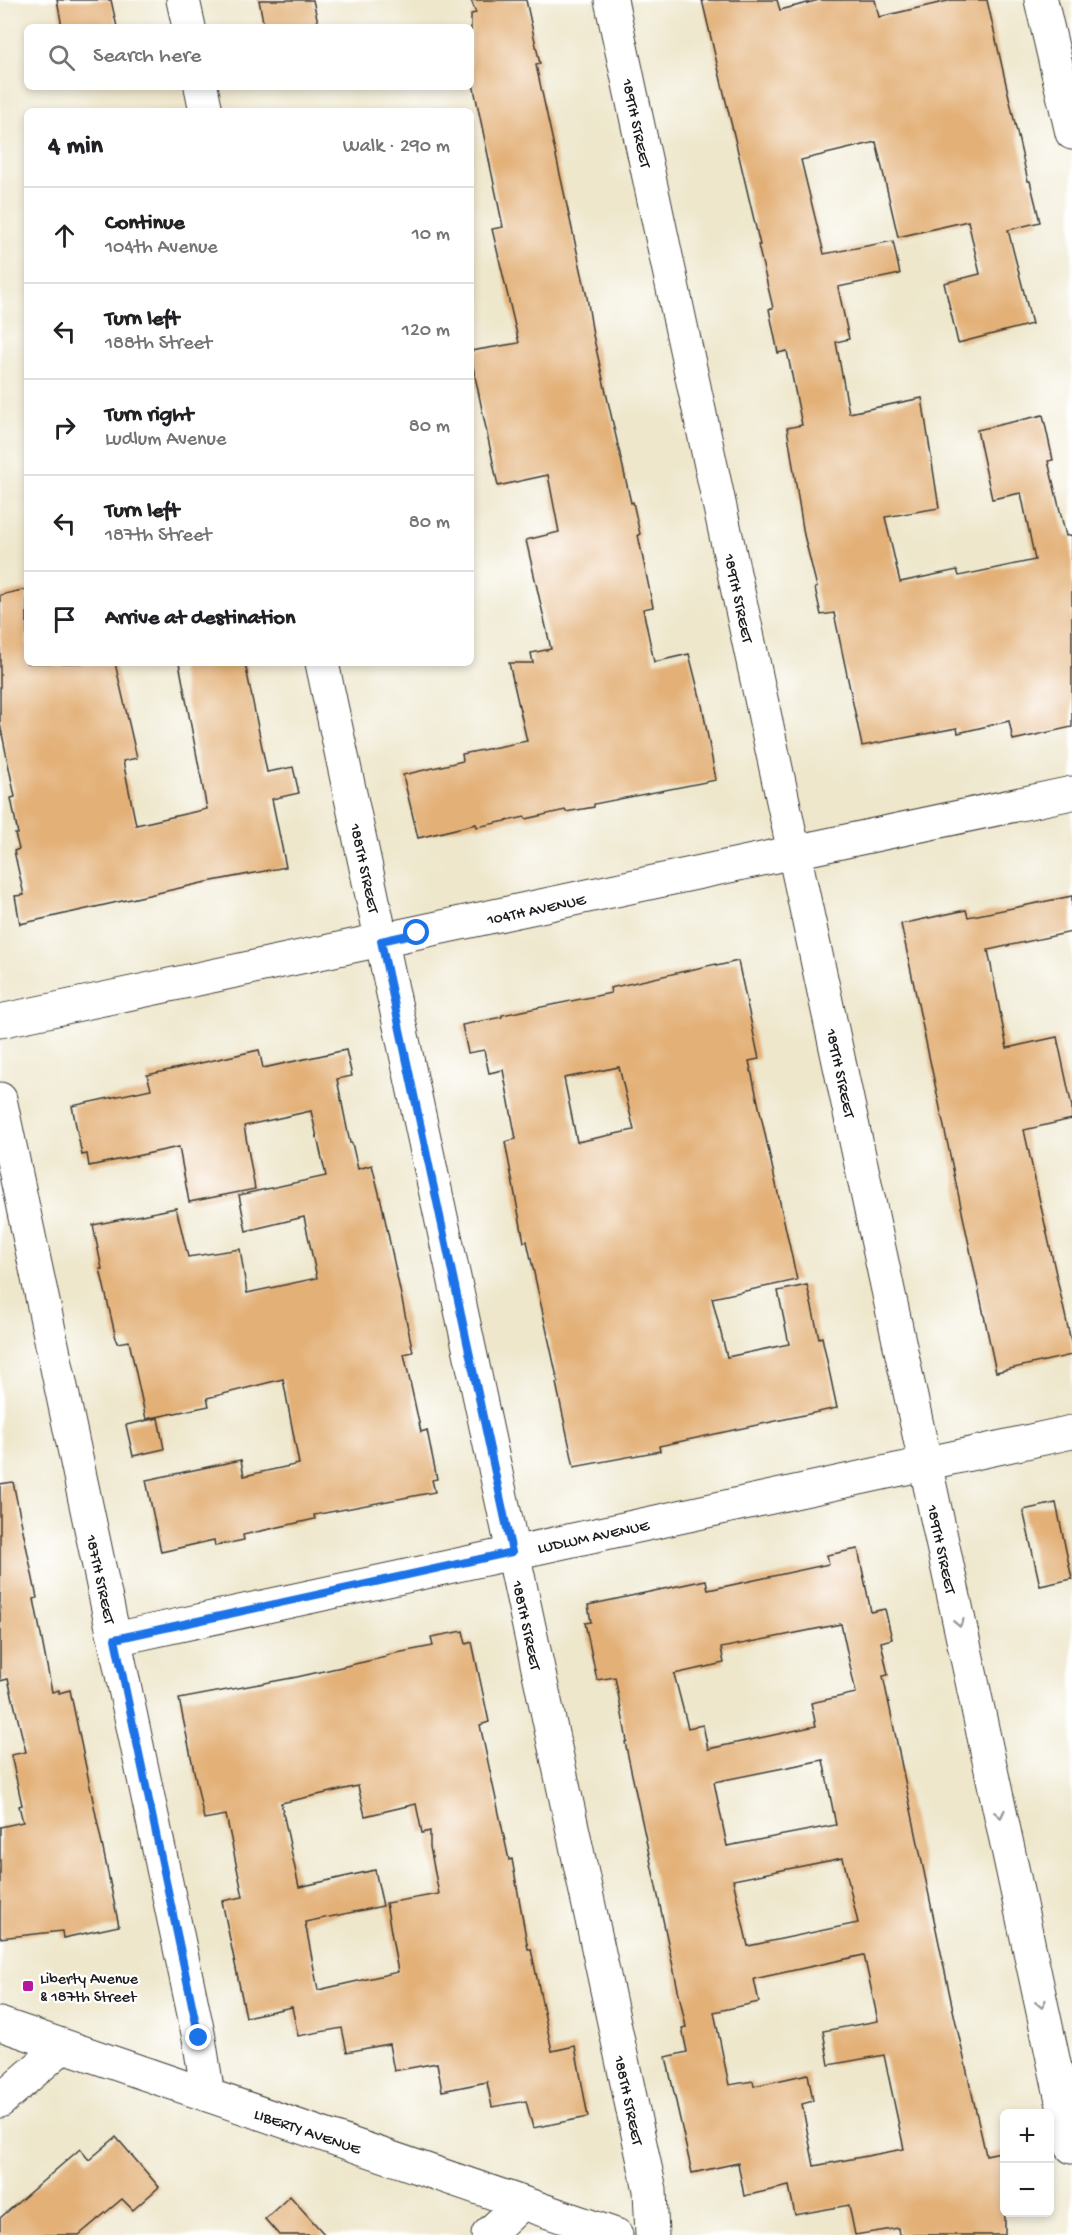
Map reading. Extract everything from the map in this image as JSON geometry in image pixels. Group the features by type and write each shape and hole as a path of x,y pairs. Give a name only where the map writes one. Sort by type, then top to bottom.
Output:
{"street":[{"path":"183,0 188,24"},
{"name":"189TH STREET","path":"611,0 1072,2146"},
{"path":"1041,0 1072,133"},
{"path":"202,90 205,108"},
{"name":"188TH STREET","path":"323,666 650,2190 652,2235"},
{"name":"104TH AVENUE","path":"0,1020 1072,793"},
{"name":"187TH STREET","path":"0,1099 199,2038 208,2095"},
{"name":"LUDLUM AVENUE","path":"115,1639 1072,1432"},
{"name":"LIBERTY AVENUE","path":"0,2024 616,2235"},
{"path":"0,2101 63,2046"},
{"path":"488,2235 522,2203"}],"building":[{"path":"57,0 111,0 116,24 61,24"},
{"path":"259,0 313,0 318,24 263,24"},
{"path":"471,0 526,0 540,64 536,65 587,297 593,335 640,534 638,535 653,607 643,609 654,662 689,654 702,705 716,780 594,804 594,807 566,812 565,810 477,827 476,824 418,838 403,775 463,761 462,754 527,741 509,663 533,663 531,653 551,649 526,540 559,532 548,475 498,486 474,371 474,350 519,343 492,229 503,227 474,88 474,24 471,24 471,14 476,13"},
{"path":"702,0 777,0 780,10 819,0 875,0 879,17 952,0 987,0 1028,181 1030,181 1040,222 1008,230 1032,324 958,343 944,283 980,274 968,221 898,237 876,142 801,160 824,254 893,241 900,274 838,287 849,339 836,342 849,413 922,398 939,508 885,517 900,582 957,570 959,576 1035,560 1021,493 992,499 977,430 1043,415 1053,460 1048,461 1066,536 1072,535 1072,727 1013,740 1009,721 958,733 957,728 862,746 834,613 821,615 815,588 817,587 804,535 787,428 802,425 787,351 778,353 769,309 773,308 758,245 760,245"},
{"path":"24,590 24,666 116,666 137,758 123,761 136,825 207,809 180,666 246,666 267,772 293,767 299,793 272,799 286,867 202,883 20,924 15,896 24,895 14,851 19,849 11,798 15,797 0,724 0,595"},
{"path":"1072,896 1072,932 988,950 1007,1048 1057,1037 1072,1107 1072,1119 1024,1130 1072,1346 1072,1355 996,1372 901,924 966,910 968,917"},
{"path":"738,961 759,1059 749,1061 797,1280 712,1298 727,1357 789,1344 778,1291 807,1285 819,1338 822,1337 837,1408 659,1446 660,1451 574,1467 527,1241 524,1242 505,1142 516,1139 503,1070 489,1073 484,1050 468,1053 462,1025 611,993 610,988 716,964 717,966","holes":["619,1067 634,1130 577,1142 564,1078"]},
{"path":"259,1050 263,1068 346,1050 352,1076 337,1079 350,1143 352,1143 358,1169 372,1165 382,1205 413,1352 404,1354 421,1432 427,1430 437,1479 432,1480 435,1492 314,1515 315,1519 243,1535 244,1540 215,1546 214,1540 161,1552 146,1480 241,1460 244,1476 299,1464 283,1379 207,1398 209,1406 146,1419 129,1341 117,1343 100,1269 102,1269 93,1225 176,1208 188,1257 240,1249 247,1293 317,1278 304,1217 246,1231 239,1195 326,1176 311,1111 244,1126 255,1189 189,1202 179,1147 89,1166 87,1154 82,1155 72,1106 151,1089 147,1075"},
{"path":"158,1418 164,1449 133,1456 126,1425"},
{"path":"13,1482 37,1598 34,1599 52,1692 70,1690 119,1926 63,1938 62,1931 0,1938 0,1827 23,1822 19,1806 22,1805 11,1755 26,1752 8,1679 0,1681 0,1484"},
{"path":"1056,1503 1072,1579 1040,1586 1023,1510"},
{"path":"858,1549 871,1612 885,1609 892,1639 881,1642 888,1675 883,1676 986,2155 1000,2152 1000,2217 1005,2217 1005,2235 899,2235 898,2228 855,2235 849,2205 795,2215 789,2186 744,2196 738,2163 692,2173 666,2057 687,2052 682,2028 686,2027 625,1742 627,1741 615,1677 597,1680 585,1623 591,1622 588,1605 706,1580 708,1590 829,1564 827,1555","holes":["841,1624 856,1693 811,1703 816,1726 708,1749 703,1725 688,1728 674,1674 724,1663 721,1648","823,1760 836,1825 727,1846 714,1782","843,1858 858,1923 748,1946 733,1880","864,1955 878,2021 823,2031 829,2065 884,2055 904,2149 814,2166 802,2104 813,2101 808,2074 754,2086 753,2081 729,2085 714,2012 759,2002 754,1979"]},
{"path":"463,1631 466,1644 472,1642 489,1722 480,1725 509,1860 512,1859 528,1949 531,1949 552,2051 575,2046 588,2117 533,2128 526,2101 492,2107 487,2082 442,2091 437,2063 394,2071 389,2044 347,2052 342,2028 298,2036 292,2007 246,2017 222,1901 243,1897 226,1815 204,1819 179,1699 297,1677 433,1646 431,1637","holes":["358,1786 365,1816 416,1804 422,1833 430,1831 430,1847 439,1894 386,1903 398,1972 318,1990 305,1922 383,1906 375,1870 299,1887 281,1803"]},
{"path":"116,2137 159,2187 133,2210 122,2199 79,2235 0,2235 0,2218 80,2149 89,2160"},
{"path":"290,2196 325,2235 279,2235 265,2219"}],"place":[{"name":"Liberty Avenue & 187th Street","path":"28,1986"}],"route":[{"path":"199,2038 115,1639 512,1552 381,941 417,933"}]}
